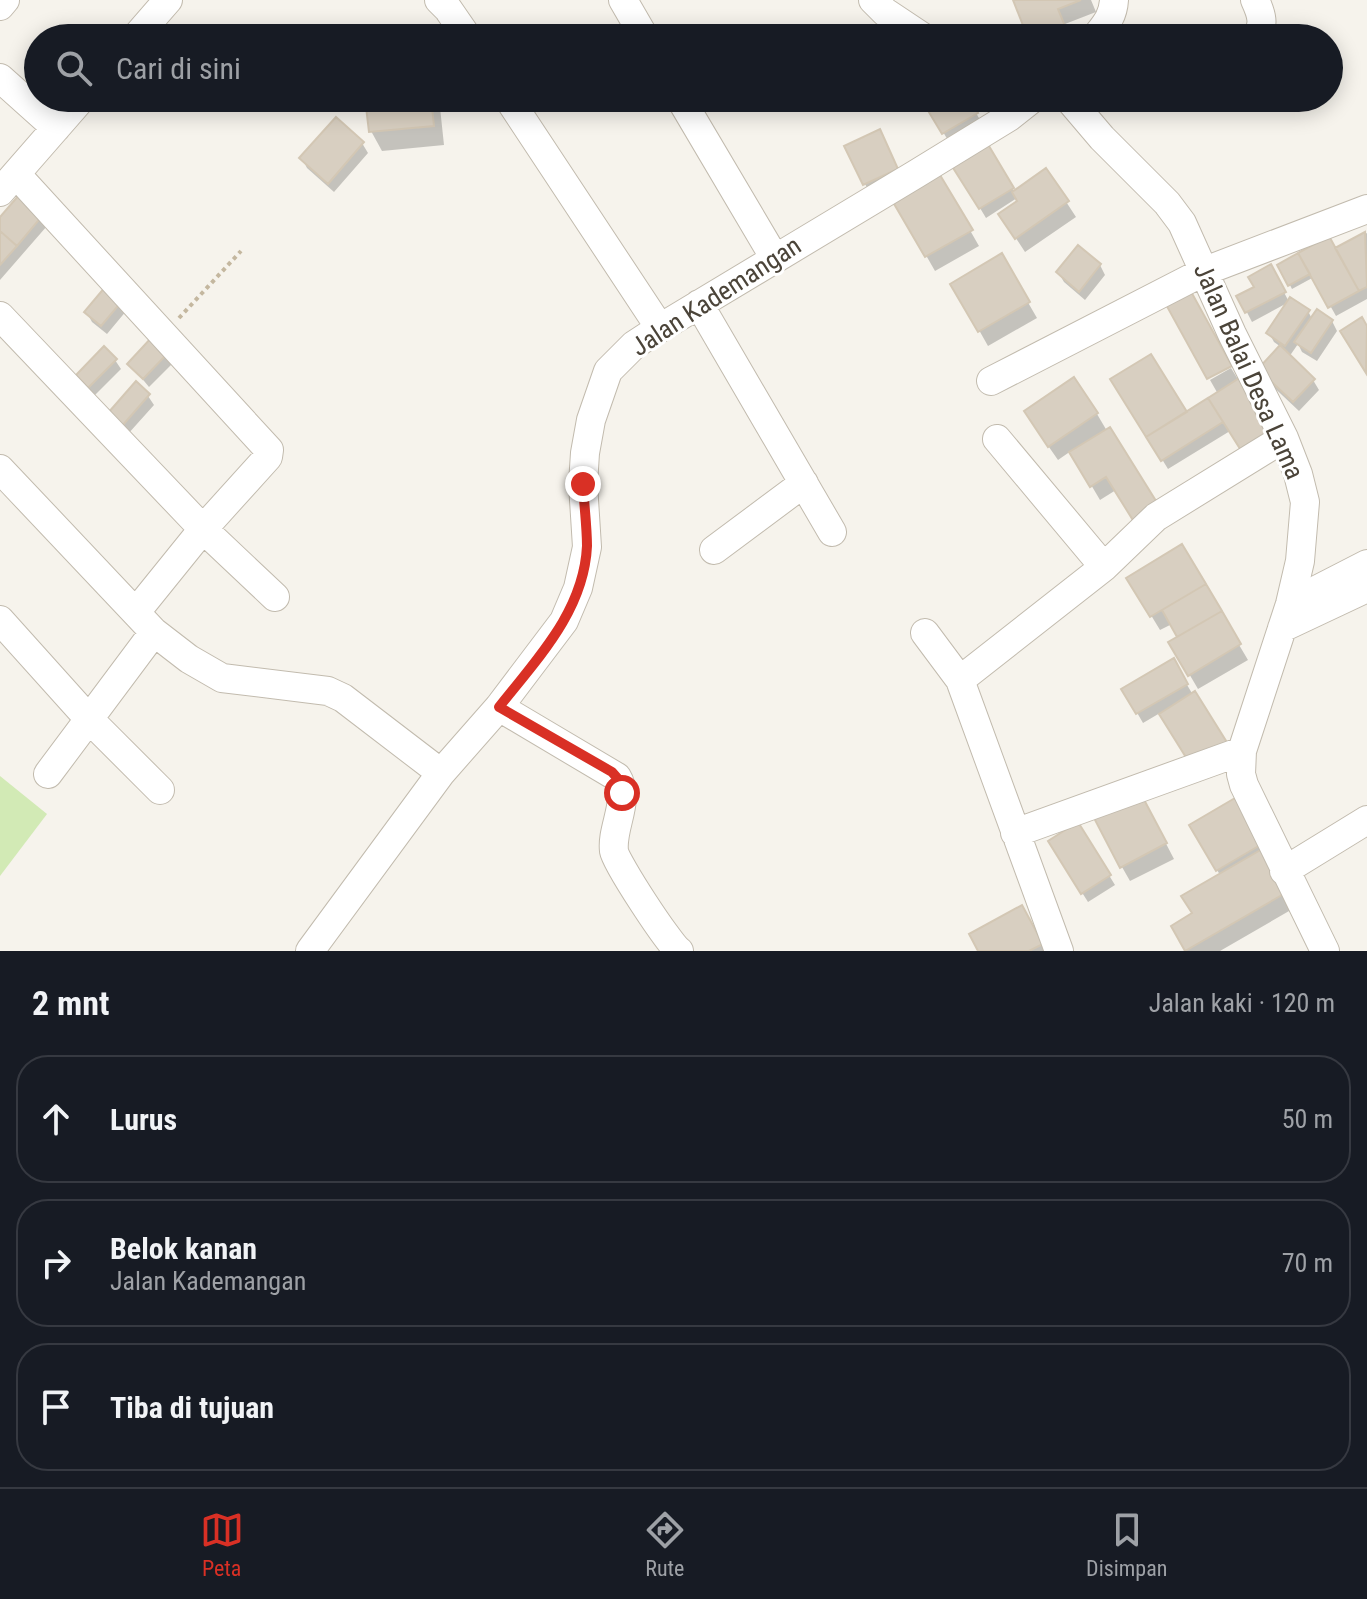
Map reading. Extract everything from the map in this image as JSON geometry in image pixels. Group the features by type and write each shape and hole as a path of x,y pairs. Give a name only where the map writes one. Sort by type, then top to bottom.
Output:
{"street":[{"path":"0,6 5,0"},
{"path":"147,24 168,0"},
{"path":"623,0 637,24"},
{"path":"873,0 903,24"},
{"path":"1106,24 1113,12 1114,0"},
{"path":"1255,0 1261,14 1261,24"},
{"path":"451,3 461,24"},
{"path":"0,78 24,99"},
{"path":"38,112 56,128"},
{"path":"48,774 88,718 203,529 268,457 269,450 164,335 8,183 70,112"},
{"path":"517,112 660,328"},
{"path":"688,112 774,257"},
{"name":"Jalan Kademangan","path":"310,951 441,773 499,707 564,621 578,588 587,547 583,484 585,453 591,420 608,371 634,345 994,112"},
{"name":"Jalan Balai Desa Lama","path":"1080,112 1175,212 1284,438 1298,474 1305,502 1304,534 1286,616 1242,751 1241,763 1244,785 1325,951"},
{"path":"991,381 1205,271 1367,209"},
{"path":"699,304 832,532"},
{"path":"0,316 203,529 275,597"},
{"path":"960,680 1104,567 1156,517 1284,438"},
{"path":"997,439 1104,567"},
{"path":"0,469 145,622 189,659 222,678 328,691 343,698 441,773"},
{"path":"714,550 804,483"},
{"path":"1286,616 1367,564"},
{"path":"1286,616 1367,588"},
{"path":"925,633 960,680 1059,951"},
{"path":"4,634 160,790"},
{"path":"499,707 617,777 622,793 614,842 616,859 626,878 652,912 666,939 679,951"},
{"path":"1015,833 1242,751"},
{"path":"1284,871 1367,820"}],"path":[{"path":"164,335 241,251"}],"green space":[{"path":"0,776 47,814 0,876"}],"building":[{"path":"1013,0 1081,0 1058,9 1064,24 1022,24"},
{"path":"367,112 432,112 434,126 369,132"},
{"path":"929,112 977,112 978,113 942,134"},
{"path":"336,117 364,142 328,184 299,158"},
{"path":"880,129 898,169 863,185 844,146"},
{"path":"986,141 1014,188 979,209 950,163"},
{"path":"1046,168 1069,201 1015,239 998,214 1017,201 1012,192"},
{"path":"940,175 973,230 925,257 893,202"},
{"path":"19,195 43,215 17,246 0,231 0,217"},
{"path":"0,231 17,246 0,265"},
{"path":"1365,232 1367,287 1359,291 1335,248"},
{"path":"1329,236 1359,291 1328,308 1298,253"},
{"path":"1078,245 1101,264 1079,292 1056,272"},
{"path":"1002,253 1030,302 978,332 950,284"},
{"path":"1298,253 1310,274 1288,286 1277,265"},
{"path":"1271,264 1286,292 1245,313 1236,296 1254,287 1248,277"},
{"path":"106,286 123,300 101,326 84,312"},
{"path":"1189,288 1232,366 1207,379 1164,301"},
{"path":"1290,297 1310,310 1285,346 1266,333"},
{"path":"1317,309 1333,320 1311,353 1294,342"},
{"path":"1362,317 1367,326 1366,373 1340,331"},
{"path":"153,336 169,352 143,379 127,364"},
{"path":"1280,345 1315,379 1293,402 1258,369"},
{"path":"104,346 117,359 88,388 76,375"},
{"path":"1151,354 1187,412 1146,437 1110,379"},
{"path":"1074,377 1098,413 1048,447 1024,411"},
{"path":"1241,377 1277,434 1244,455 1208,398"},
{"path":"136,381 150,394 122,426 108,413"},
{"path":"1208,398 1223,422 1161,461 1146,437"},
{"path":"1110,427 1161,509 1136,525 1106,477 1090,487 1069,452"},
{"path":"1182,544 1206,584 1150,617 1126,578"},
{"path":"1206,584 1222,611 1177,637 1162,610"},
{"path":"1222,611 1241,644 1188,676 1168,642"},
{"path":"1174,658 1188,684 1136,714 1121,689"},
{"path":"1195,691 1228,744 1192,767 1159,714"},
{"path":"1141,794 1167,843 1120,868 1094,818"},
{"path":"1235,798 1262,844 1216,871 1189,825"},
{"path":"1078,822 1111,875 1081,894 1048,841"},
{"path":"1264,848 1289,891 1185,951 1171,926 1192,913 1181,896"},
{"path":"1022,905 1043,944 1029,951 978,951 969,934"}],"route":[{"path":"583,484 587,547 578,588 564,621 546,649 499,707 612,772 619,780 622,793"}]}
